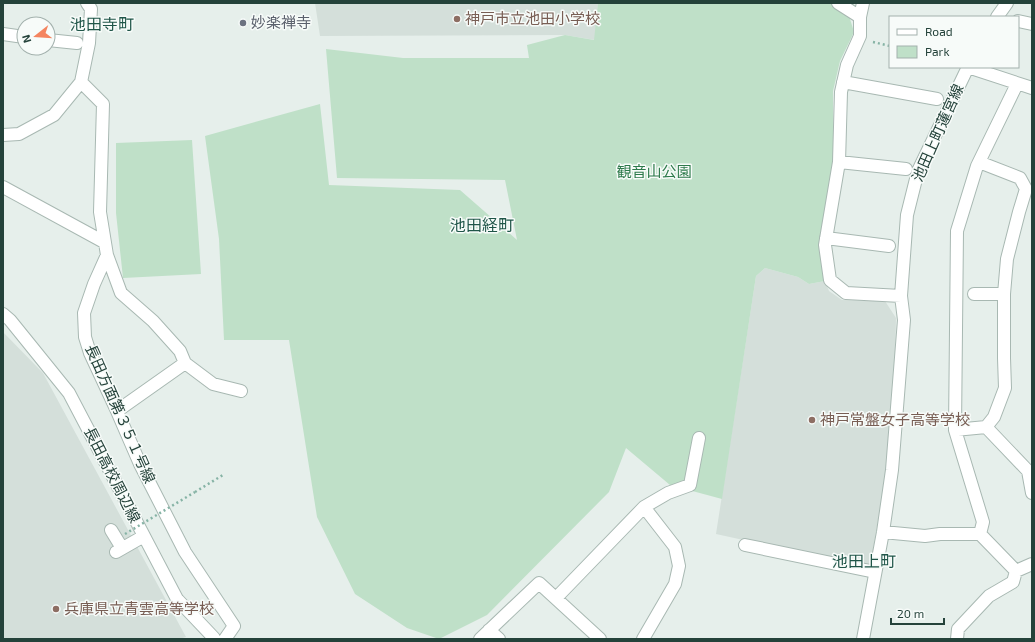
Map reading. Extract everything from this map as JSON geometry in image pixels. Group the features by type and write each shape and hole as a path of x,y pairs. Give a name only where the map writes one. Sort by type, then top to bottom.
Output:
{"street":[{"path":"3,135 19,134 54,115 81,82 89,43 91,8 87,3"},
{"path":"838,3 860,17"},
{"path":"863,3 860,17 860,36 847,65 841,92 839,162 825,244 830,280 846,293 901,296"},
{"path":"1000,16 1007,3"},
{"path":"1019,21 1032,24"},
{"path":"3,34 16,36"},
{"path":"56,41 77,43"},
{"name":"池田上町蓮宮線","path":"863,639 892,470 904,320 901,296 907,215 918,171 968,68"},
{"path":"971,68 1032,88"},
{"path":"81,82 103,104 100,212 107,255 121,293 153,321 180,351 186,363 213,384 241,391"},
{"path":"843,82 937,99"},
{"path":"980,534 983,522 955,430 957,231 979,162 1017,84"},
{"path":"839,162 906,169"},
{"path":"955,430 986,427 994,417 1005,388 1004,294 1007,259 1026,189 1020,178 979,162"},
{"path":"3,187 104,242"},
{"path":"826,238 889,246"},
{"name":"長田方面第３５１号線","path":"107,255 94,284 84,313 85,337 90,353 140,464 185,552 234,626 216,639"},
{"path":"974,294 1004,294"},
{"name":"長田高校周辺線","path":"3,314 10,320 69,393 177,599 216,639"},
{"path":"117,411 186,363"},
{"path":"986,427 1028,471 1032,493"},
{"path":"556,598 644,507 668,493 690,485 699,438"},
{"path":"643,639 675,584 679,566 675,548 644,507"},
{"path":"111,530 119,550 144,536"},
{"path":"882,532 925,536 940,534 980,534 1016,571"},
{"path":"745,545 875,572"},
{"path":"1016,571 1032,564"},
{"path":"957,639 958,629 989,596 1013,582 1016,571"},
{"path":"480,639 539,583 600,639"},
{"path":"489,630 499,639"}],"path":[{"path":"870,41 889,46"},
{"path":"125,534 223,475"}],"shaded area":[{"name":"神戸市立池田小学校","path":"315,3 598,3 595,40 565,35 320,36"},
{"name":"神戸常盤女子高等学校","path":"765,268 798,277 809,284 825,281 829,291 842,300 885,301 896,318 895,368 886,471 870,568 716,534 756,276"},
{"path":"3,332 43,373 186,637 179,639 3,639"}],"green space":[{"name":"観音山公園","path":"598,3 854,3 850,19 854,32 840,61 833,91 833,161 819,245 825,281 809,284 798,277 765,268 756,276 722,499 670,485 626,448 609,492 487,615 439,639 407,628 355,594 317,517 289,340 224,340 219,239 205,136 320,104 329,185 460,190 517,240 505,180 337,178 326,49 403,58 529,58 527,45 565,35 594,40"},
{"path":"192,140 201,274 123,278 116,213 116,143"}],"place":[{"name":"神戸市立池田小学校","path":"457,19"},
{"name":"妙楽禅寺","path":"243,23"},
{"name":"神戸常盤女子高等学校","path":"812,420"},
{"name":"兵庫県立青雲高等学校","path":"56,609"}],"district":[{"name":"池田寺町","path":"102,24"},
{"name":"池田経町","path":"482,225"},
{"name":"池田上町","path":"864,561"}]}
